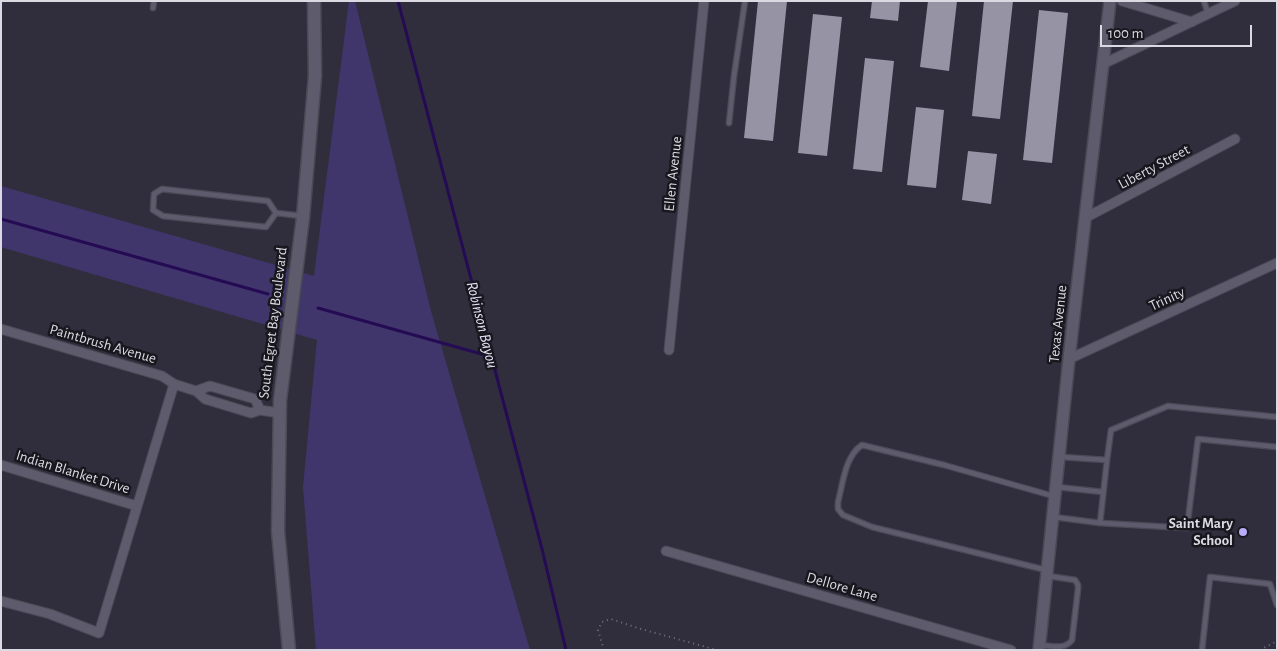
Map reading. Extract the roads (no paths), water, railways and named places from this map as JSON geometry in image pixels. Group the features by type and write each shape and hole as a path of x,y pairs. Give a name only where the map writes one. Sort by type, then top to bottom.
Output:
{"main road":[{"name":"South Egret Bay Boulevard","path":"289,650 278,531 279,413 303,217 315,76 314,1"}],"street":[{"name":"Ellen Avenue","path":"669,350 704,1"},
{"name":"Texas Avenue","path":"1040,647 1069,359 1110,1"},
{"path":"1122,1 1192,22"},
{"path":"1103,64 1235,1"},
{"name":"Liberty Street","path":"1085,218 1235,140"},
{"name":"Trinity","path":"1069,359 1277,263"},
{"name":"Paintbrush Avenue","path":"1,329 162,376 174,384 196,390 206,399 251,413 260,410 279,413"},
{"name":"Indian Blanket Drive","path":"1,601 50,614 99,634 174,384"},
{"path":"196,390 210,386 255,399 260,410"},
{"name":"Indian Blanket Drive","path":"1,465 138,506"},
{"name":"Dellore Lane","path":"666,551 1011,650"}],"lane":[{"path":"153,8 154,1"},
{"path":"729,123 745,1"},
{"path":"1204,1 1208,14"},
{"path":"276,213 266,227 163,216 153,210 154,194 162,189 268,202 276,213 303,217"},
{"path":"1100,523 1111,430 1168,406 1277,417"},
{"path":"1052,517 1100,523 1187,528 1198,439 1277,447"},
{"path":"1040,647 1069,645 1073,634 1077,598 1078,584 1075,580 872,527 843,515 838,509 838,502 851,456 856,448 862,444 1056,492 1103,492"},
{"path":"1059,457 1107,460"},
{"path":"1202,650 1210,577 1270,584 1277,605"}],"waterway":[{"name":"Robinson Bayou","path":"398,1 542,549 566,650"},
{"path":"1,219 268,294"},
{"path":"318,308 492,357"}],"place":[{"name":"Saint Mary School","path":"1243,532"}]}
